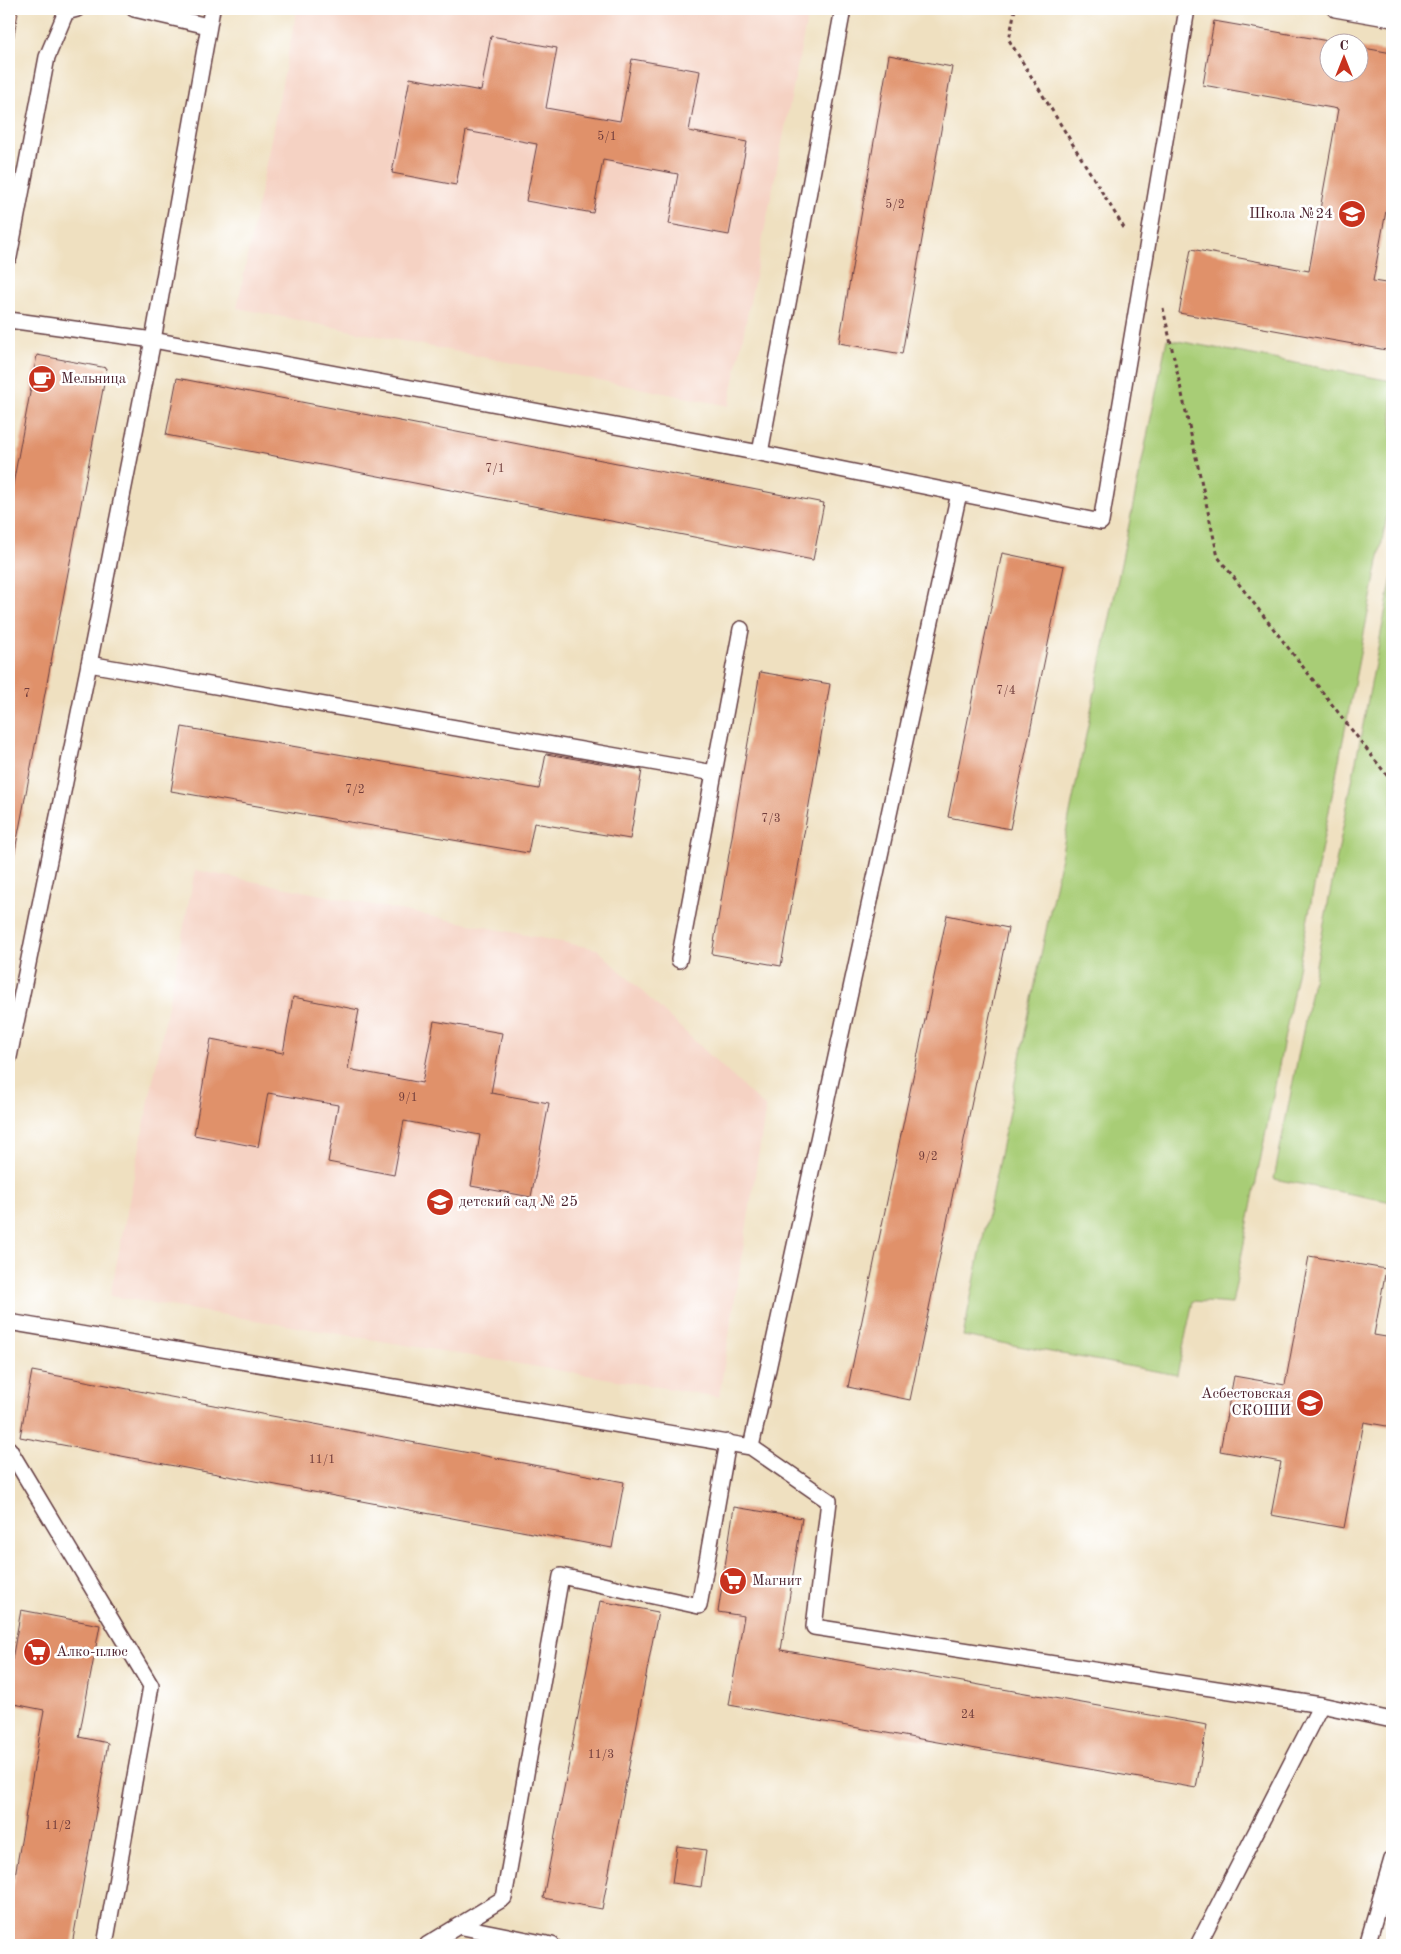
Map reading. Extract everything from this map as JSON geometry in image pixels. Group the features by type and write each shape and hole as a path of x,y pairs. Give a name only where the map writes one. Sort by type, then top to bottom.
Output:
{"lane":[{"path":"9,258 47,57 66,12 77,9"},
{"path":"134,9 208,26"},
{"path":"10,1047 89,664 152,340 212,9"},
{"path":"760,453 843,9"},
{"path":"9,320 152,340 760,453 1102,522 1187,9"},
{"path":"1335,9 1392,19"},
{"path":"751,1447 959,493"},
{"path":"679,960 741,629"},
{"path":"89,664 714,773"},
{"path":"9,1322 751,1447 829,1501 814,1627 1321,1705 1392,1720"},
{"path":"427,1945 504,1898 561,1576 699,1606 728,1442"},
{"path":"9,1449 151,1686 105,1945"},
{"path":"1198,1945 1321,1705"},
{"path":"1367,1945 1392,1859"},
{"path":"458,1926 552,1945"}],"path":[{"path":"1015,9 1009,40 1145,262"},
{"path":"1163,308 1218,557 1392,782"}],"shaded area":[{"path":"297,9 809,9 729,406 237,308"},
{"name":"детский сад № 25","path":"195,870 597,949 766,1108 719,1397 110,1296"}],"green space":[{"path":"1167,339 1392,381 1392,491 1232,1304 1193,1301 1177,1375 963,1336"},
{"path":"1392,577 1392,1202 1274,1179"}],"building":[{"path":"9,11 18,13 10,57 9,57"},
{"name":"Школа №24","path":"1214,21 1318,39 1318,82 1368,82 1368,49 1392,53 1392,179 1373,281 1392,284 1392,351 1179,313 1191,249 1309,271 1338,109 1203,85"},
{"path":"491,36 557,48 546,108 620,121 632,59 700,71 689,131 747,142 729,235 669,224 678,174 603,160 593,213 526,201 537,144 466,131 456,185 392,173 410,78 481,91"},
{"path":"889,55 952,67 902,354 839,343"},
{"path":"37,355 107,368 10,877 9,506"},
{"path":"177,378 824,503 813,560 166,435"},
{"path":"1002,553 1064,566 1010,829 948,817"},
{"path":"760,672 830,684 781,966 712,954"},
{"path":"182,727 539,789 546,754 642,770 630,839 534,823 528,853 171,791"},
{"path":"947,915 1008,928 910,1400 848,1387"},
{"path":"293,997 359,1010 348,1069 422,1083 434,1021 502,1033 491,1093 549,1103 531,1197 471,1186 480,1135 404,1121 394,1175 328,1162 338,1105 268,1093 258,1147 194,1135 211,1039 283,1053"},
{"name":"Асбестовская СКОШИ","path":"1309,1256 1386,1269 1374,1335 1392,1338 1392,1427 1364,1422 1344,1528 1271,1515 1281,1462 1220,1451 1234,1376 1285,1385"},
{"path":"32,1371 624,1482 612,1548 20,1437"},
{"path":"734,1507 802,1518 781,1650 1207,1725 1196,1788 729,1705 744,1616 718,1612"},
{"path":"600,1601 658,1612 602,1909 543,1898"},
{"path":"21,1610 100,1625 79,1737 108,1743 72,1945 9,1945 9,1910 44,1710 9,1703 9,1676"},
{"path":"677,1846 706,1850 701,1887 672,1883"}],"place":[{"name":"Школа №24","path":"1352,214"},
{"name":"Мельница","path":"42,379"},
{"name":"детский сад № 25","path":"440,1202"},
{"name":"Асбестовская СКОШИ","path":"1310,1403"},
{"name":"Магнит","path":"733,1581"},
{"name":"Алко-плюс","path":"37,1652"}]}
